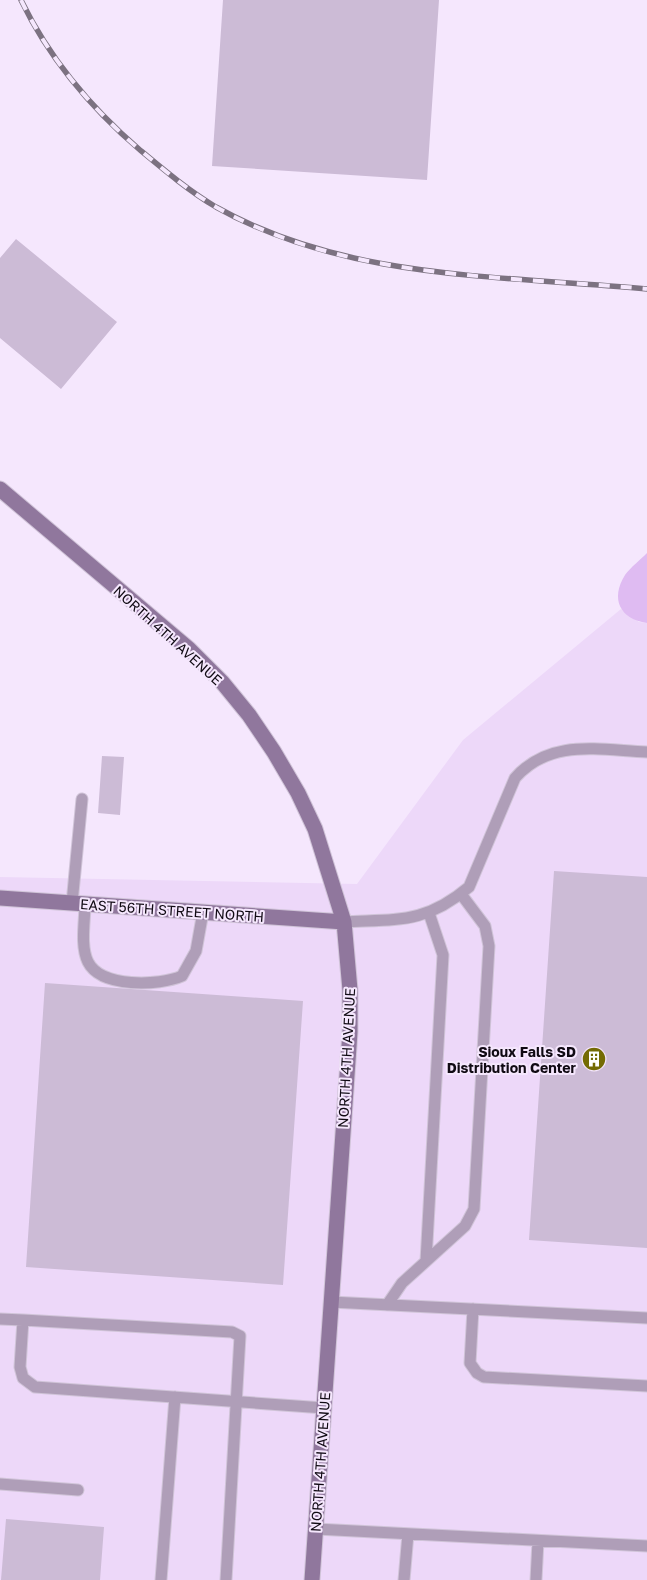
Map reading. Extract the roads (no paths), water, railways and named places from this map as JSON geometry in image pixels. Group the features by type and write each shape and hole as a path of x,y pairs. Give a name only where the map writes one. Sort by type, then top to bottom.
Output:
{"street":[{"name":"NORTH 4TH AVENUE","path":"0,489 189,649 222,682 249,715 279,760 315,829 344,922 350,990 350,1032 312,1580"},
{"name":"EAST 56TH STREET NORTH","path":"0,898 344,922"}],"lane":[{"path":"344,922 410,919 429,913 462,894 469,887 515,778 525,767 557,750 647,752"},
{"path":"82,800 79,904 85,952 88,962 95,973 105,978 126,981 168,982 182,976 196,951 203,912"},
{"path":"387,1305 402,1283 465,1226 475,1204 489,946 485,926 462,894"},
{"path":"426,1261 442,955 429,913"},
{"path":"331,1302 647,1318"},
{"path":"473,1309 470,1363 477,1374 484,1377 647,1386"},
{"path":"0,1319 232,1332 240,1336 241,1346 226,1580"},
{"path":"23,1320 20,1367 23,1378 35,1387 324,1408"},
{"path":"161,1580 175,1397"},
{"path":"0,1484 78,1490"},
{"path":"316,1530 647,1546"},
{"path":"404,1580 408,1534"},
{"path":"536,1580 538,1541"}],"railway":[{"path":"21,0 58,62 88,99 122,134 196,194 216,207 266,231 318,249 372,262 481,276 647,289"}],"place":[{"name":"Sioux Falls SD Distribution Center","path":"594,1059"}]}
